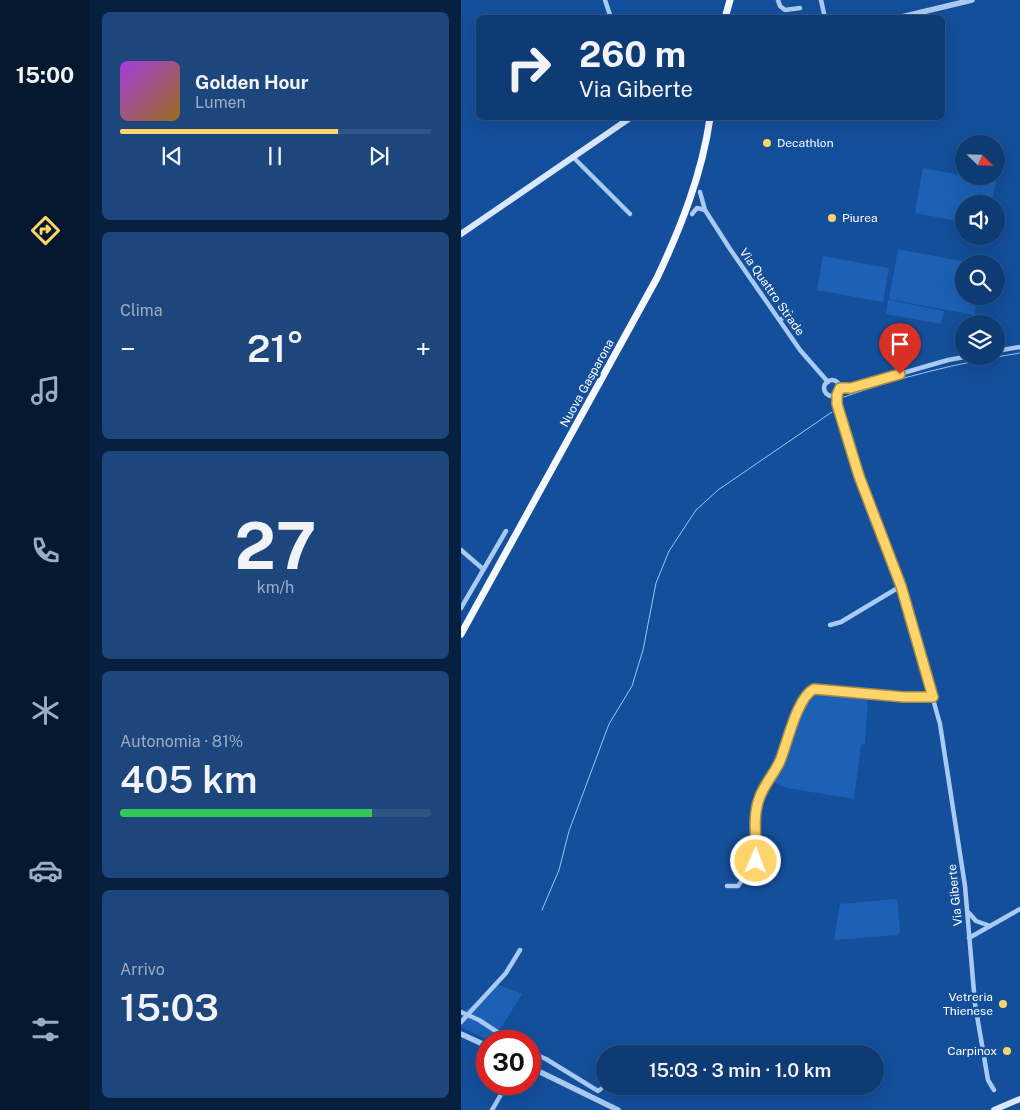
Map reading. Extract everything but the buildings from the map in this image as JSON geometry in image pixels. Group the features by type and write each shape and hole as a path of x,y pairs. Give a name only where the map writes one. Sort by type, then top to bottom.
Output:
{"main road":[{"path":"726,15 730,2"},
{"path":"730,2 730,15"},
{"path":"461,234 627,120"},
{"name":"Nuova Gasparona","path":"461,634 657,278 687,210 708,133 710,120"},
{"name":"Nuova Gasparona","path":"708,133 713,120"},
{"path":"994,1110 1020,1099"}],"street":[{"path":"605,0 610,15"},
{"path":"778,0 780,6 785,10 800,8"},
{"path":"821,0 824,15"},
{"path":"910,15 972,0"},
{"path":"573,157 630,214"},
{"name":"Via Quattro Strade","path":"700,192 705,210 800,350 828,382"},
{"path":"692,214 697,208 705,210"},
{"path":"780,320 791,312"},
{"path":"1005,350 1020,347"},
{"path":"840,388 851,388 955,359"},
{"path":"832,380 837,382 840,388 837,395 829,396 825,392 825,386 832,380"},
{"name":"Via Giberte","path":"837,395 837,404 855,467 901,586 940,724 968,910 975,1004 988,1080 994,1090"},
{"path":"461,608 506,531"},
{"path":"461,550 483,569"},
{"path":"474,584 485,591"},
{"path":"830,625 841,622 901,586"},
{"path":"727,886 738,886 756,861 756,814 759,798 779,762 793,723 809,692 814,689 904,697 933,697"},
{"path":"969,938 1020,908"},
{"path":"968,910 972,918 980,924 990,926"},
{"path":"969,929 980,924"},
{"path":"969,929 979,932"},
{"path":"461,1022 506,973 520,950"},
{"path":"461,1012 479,1020 494,1030"},
{"path":"461,1034 476,1041"},
{"path":"541,1057 596,1089"},
{"path":"541,1072 618,1110"},
{"path":"492,1110 501,1095"}],"shaded area":[{"path":"923,168 955,174 955,185 995,185 993,195 955,195 955,220 915,213"},
{"path":"898,249 955,260 955,305 976,305 974,315 889,299"},
{"path":"823,256 889,268 883,302 817,290"},
{"path":"888,300 944,311 941,324 886,314"},
{"path":"812,693 868,696 865,744 861,745 854,799 787,788 770,781 805,696"},
{"path":"897,899 900,931 898,935 834,940 840,904"},
{"path":"499,985 522,994 500,1030 476,1030 476,1034 461,1027 462,1013"}],"waterway":[{"path":"841,398 929,371 1020,353"},
{"path":"542,910 559,870 569,831 609,724 632,686 643,650 656,583 669,551 696,510 718,490 832,412"}],"place":[{"name":"Decathlon","path":"767,143"},
{"name":"Piurea","path":"832,218"},
{"name":"Vetreria Thienese","path":"1003,1004"},
{"name":"Carpinox","path":"1007,1051"}],"route":[{"path":"756,861 756,814 759,798 779,762 801,704 809,692 814,689 904,697 933,697 901,586 849,449 837,404 837,395 840,388 851,388 900,374"}]}
